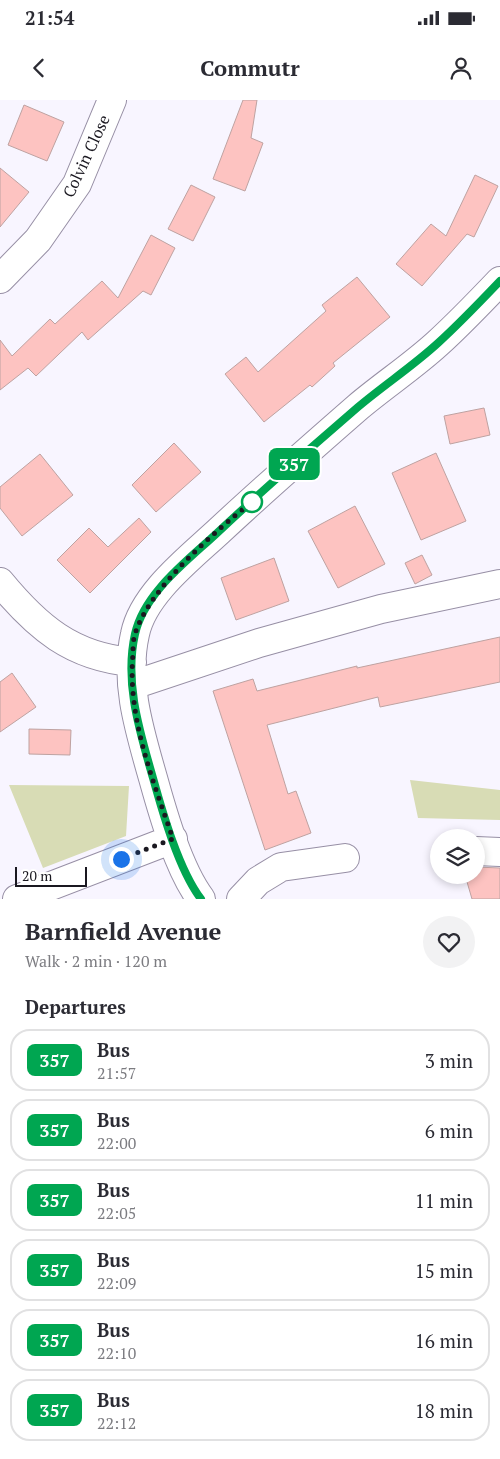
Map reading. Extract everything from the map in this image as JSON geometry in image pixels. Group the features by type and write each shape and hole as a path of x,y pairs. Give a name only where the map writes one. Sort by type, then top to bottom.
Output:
{"street":[{"name":"Colvin Close","path":"0,279 38,240 77,184 112,100"},
{"path":"201,899 194,889 173,839 157,792 133,704 132,673 135,633 145,609 163,584 232,519 359,407 438,344 500,281"},
{"path":"0,582 22,609 48,632 91,654 112,660 132,673 260,643 381,609 500,584"},
{"path":"18,899 74,889 173,839"},
{"path":"485,851 500,852"},
{"path":"241,899 258,881 280,867 345,858"}],"green space":[{"path":"410,780 500,790 500,820 418,818"},
{"path":"9,785 129,786 126,836 43,868"}],"building":[{"path":"243,100 257,100 251,138 263,143 245,191 213,179"},
{"path":"24,105 64,122 47,161 8,145"},
{"path":"0,168 29,192 0,227"},
{"path":"475,175 498,186 474,237 467,234 422,286 396,264 431,224 446,236"},
{"path":"191,185 215,197 193,241 168,229"},
{"path":"151,235 175,248 151,295 143,291 88,340 82,332 36,376 28,368 0,390 0,340 12,356 50,319 55,324 102,281 118,298"},
{"path":"357,277 390,317 333,363 335,366 312,387 310,385 264,422 225,374 246,357 258,372 326,311 322,305"},
{"path":"484,408 490,435 450,444 444,416"},
{"path":"174,443 201,472 156,512 132,485"},
{"path":"436,453 466,521 421,540 392,473"},
{"path":"40,454 73,495 22,536 0,508 0,487"},
{"path":"355,506 385,564 338,588 308,531"},
{"path":"139,518 151,532 90,593 57,560 89,528 108,547"},
{"path":"422,555 432,575 415,584 405,563"},
{"path":"274,558 289,601 236,620 221,578"},
{"path":"500,637 500,682 380,707 378,697 267,725 288,794 296,791 311,833 265,850 213,691 253,679 257,691 357,666 357,668"},
{"path":"12,673 36,707 0,732 0,682"},
{"path":"29,729 71,730 70,755 29,754"},
{"path":"485,867 500,868 500,899 472,899 468,884 485,884"}],"bus line":[{"name":"357","path":"201,899 194,889 173,839 157,792 133,704 132,662 135,633 145,609 163,584 220,530 359,407 438,344 500,281"}],"route":[{"path":"121,859 173,839 157,792 133,704 132,662 135,633 145,609 163,584 252,502"}]}
